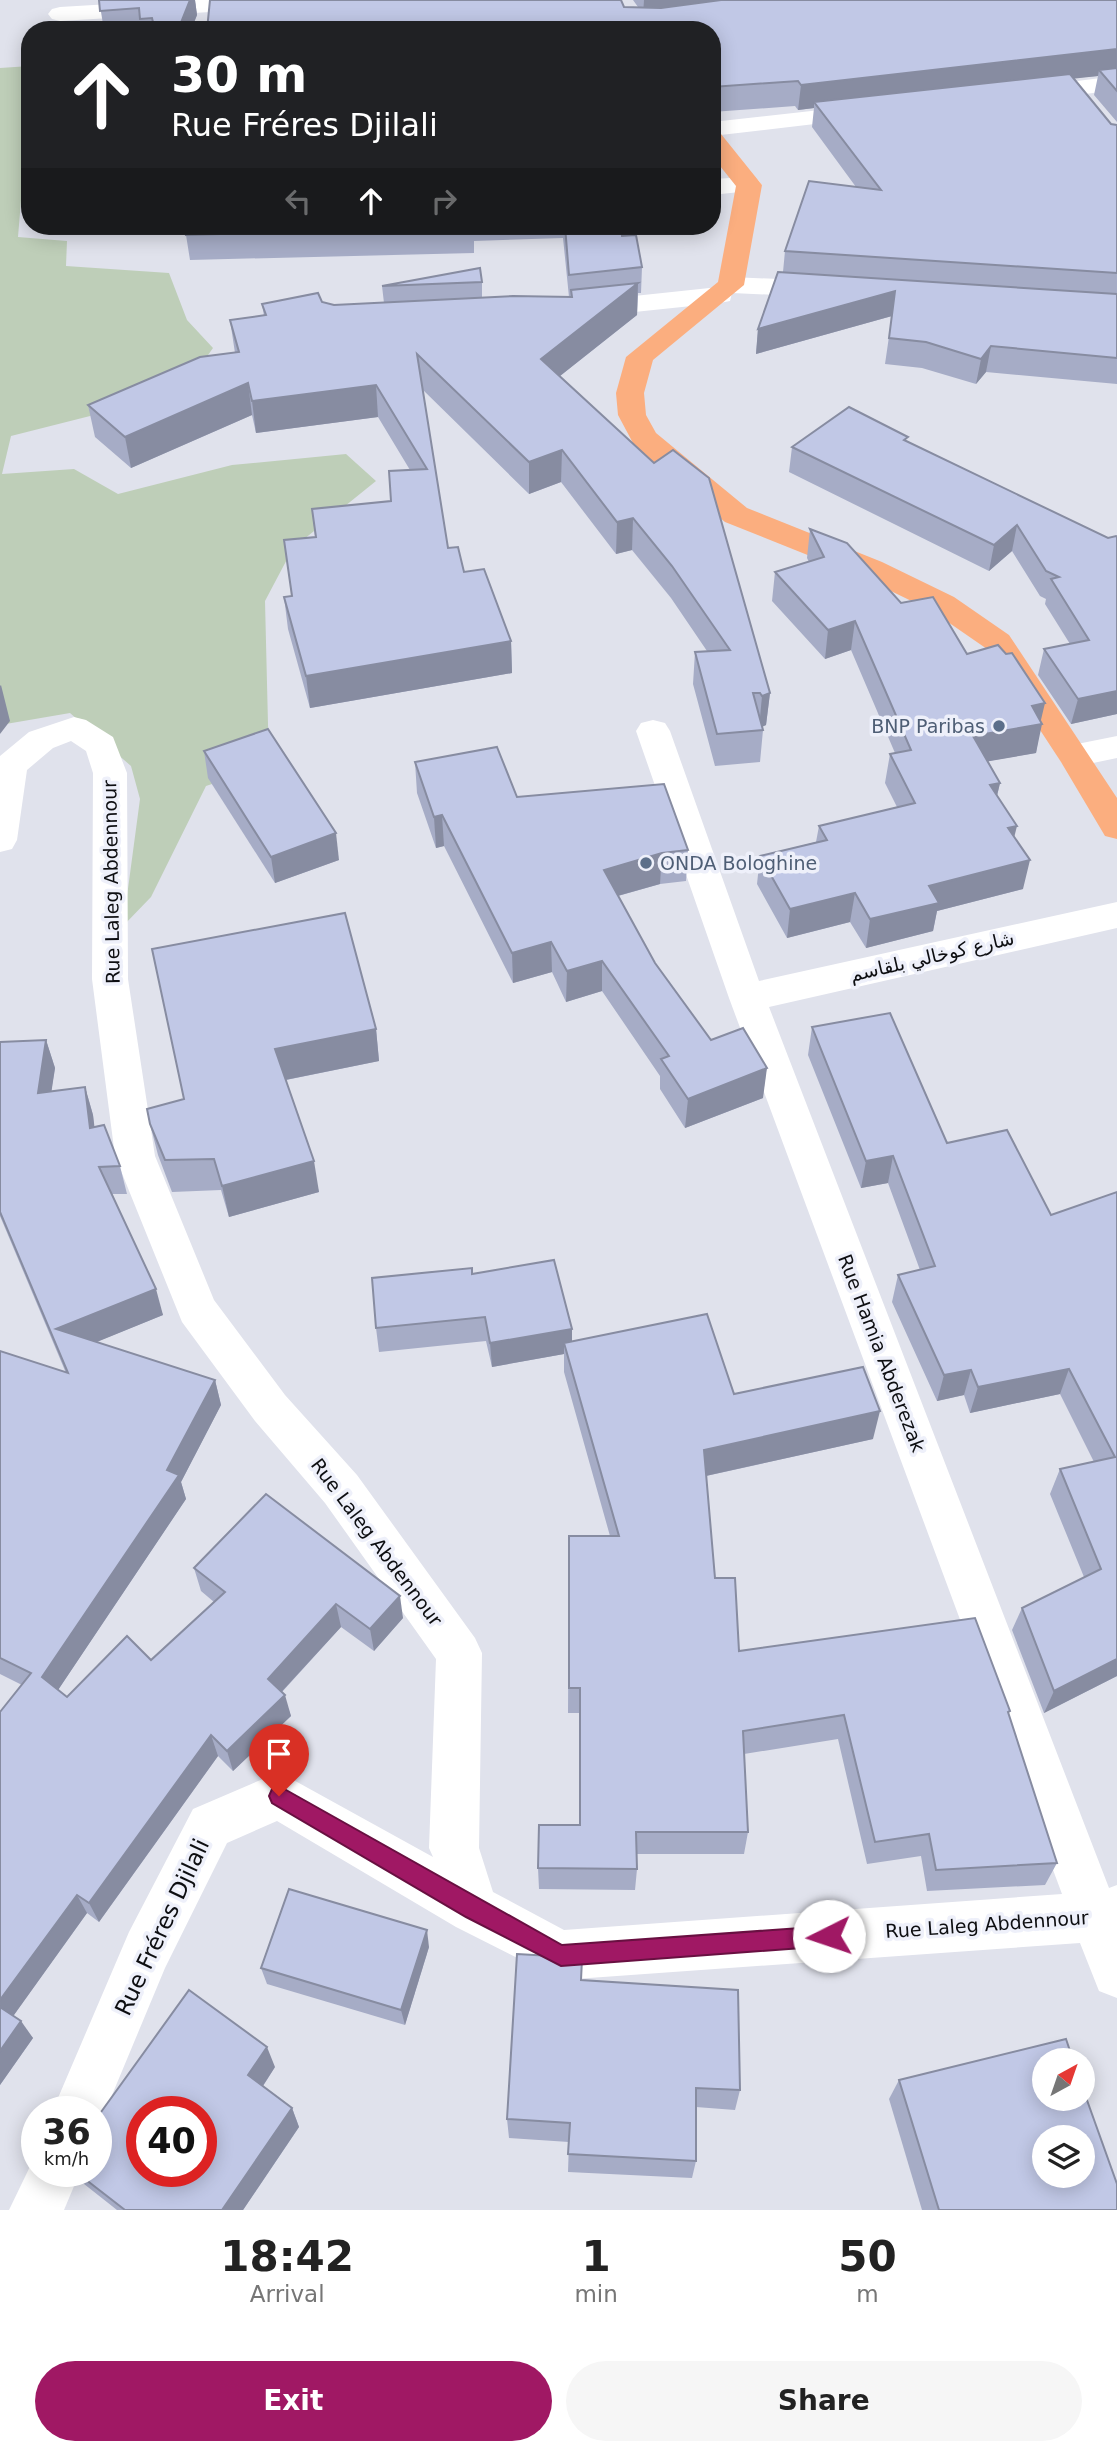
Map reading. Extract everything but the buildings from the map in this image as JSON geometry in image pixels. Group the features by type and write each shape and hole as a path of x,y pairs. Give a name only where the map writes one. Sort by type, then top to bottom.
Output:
{"main road":[{"path":"721,150 748,185 726,290 640,357 630,393 632,415 643,437 664,458 736,514 895,580 943,604 998,642 1074,755 1117,827"}],"street":[{"path":"60,14 292,0"},
{"path":"1003,97 1117,83"},
{"path":"1073,89 1091,110"},
{"path":"721,128 892,109"},
{"path":"721,186 748,185"},
{"path":"556,312 726,290 855,290"},
{"name":"Rue Laleg Abdennour","path":"0,840 11,765 41,740 74,729 101,745 110,785 110,979 135,1156 197,1310 270,1408 341,1489 459,1653 454,1849 474,1909 561,1955 1107,1914"},
{"name":"Rue Hamia Abderezak","path":"653,731 747,998 1107,1914 1117,1973"},
{"path":"1074,755 1117,747"},
{"name":"شارع كوخالي بلقاسم","path":"747,998 1117,915"},
{"name":"Rue Fréres Djilali","path":"85,2096 147,1950 210,1826 279,1796 474,1909"},
{"path":"36,2210 46,2187"}],"green space":[{"path":"21,67 21,200 18,237 67,241 66,266 169,273 187,320 213,348 181,393 11,436 2,474 74,469 118,494 232,465 346,454 376,481 293,548 265,601 269,765 206,786 151,897 123,926 140,799 131,766 70,713 0,725 0,68"}],"place":[{"name":"BNP Paribas","path":"999,726"},
{"name":"ONDA Bologhine","path":"646,863"}],"route":[{"path":"279,1796 474,1909 561,1955 829,1936"}]}
